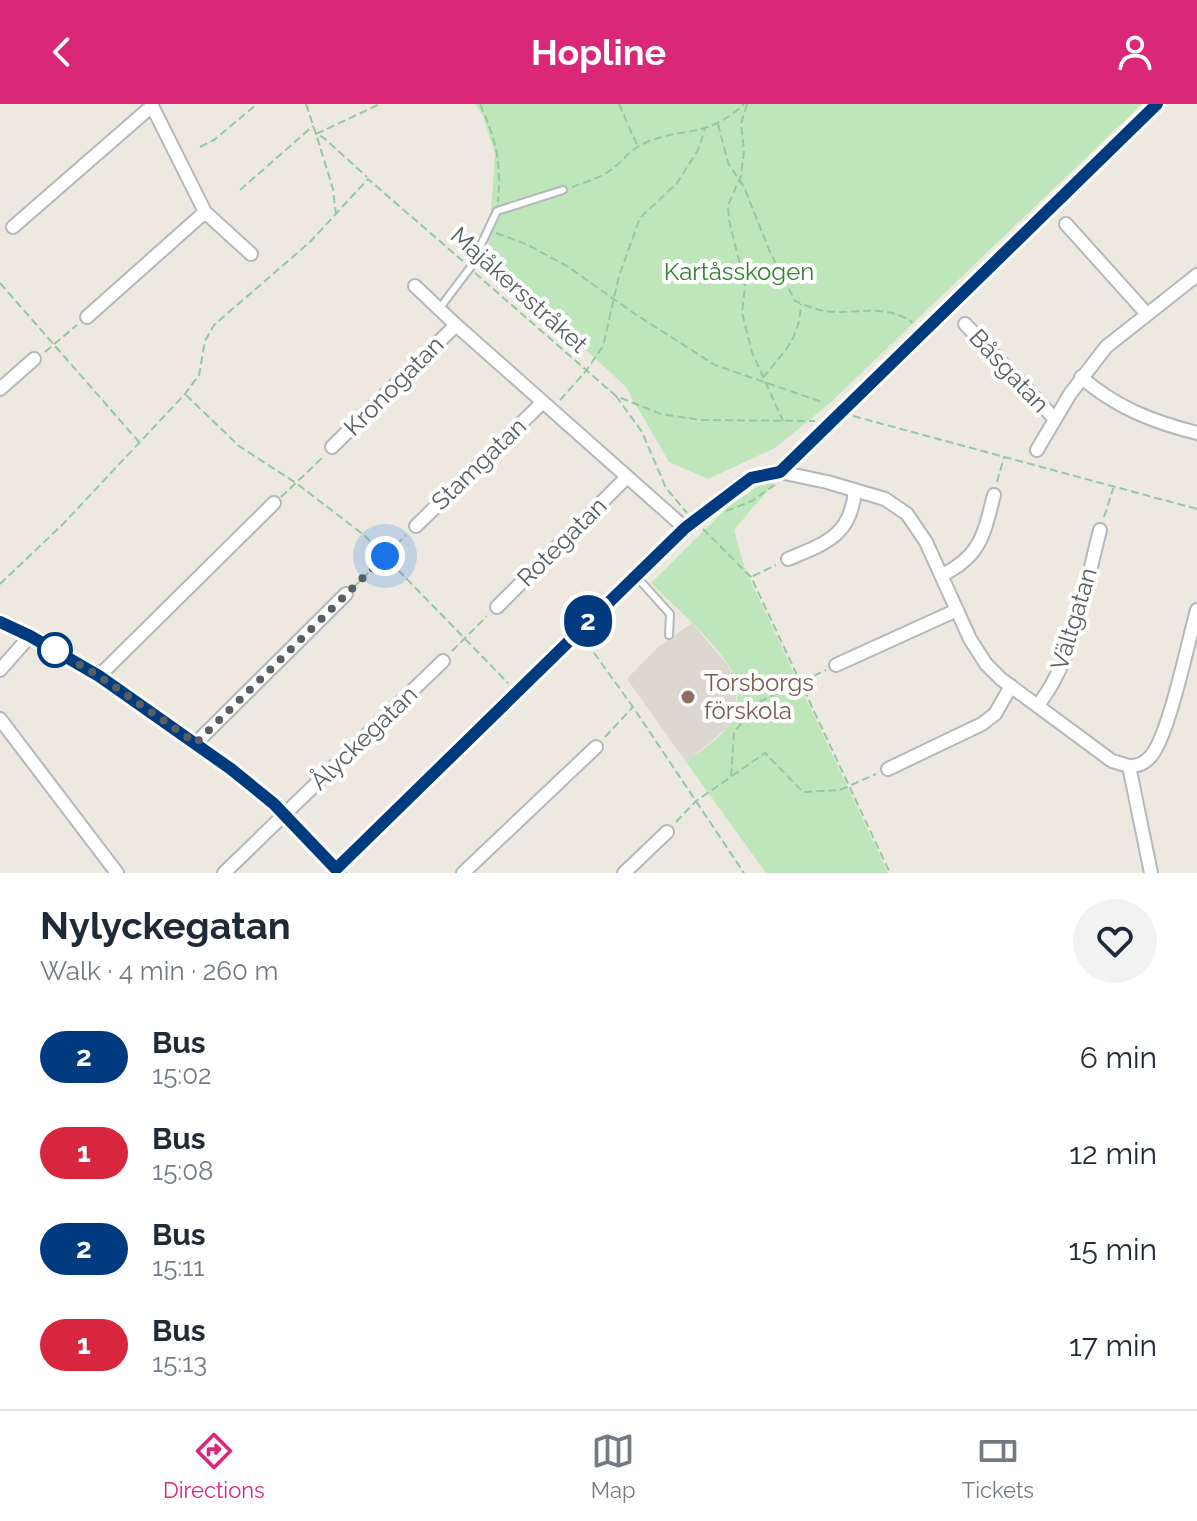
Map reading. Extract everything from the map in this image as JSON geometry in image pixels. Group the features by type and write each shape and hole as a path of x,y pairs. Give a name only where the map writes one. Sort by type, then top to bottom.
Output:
{"street":[{"path":"783,473 835,417 1157,104"},
{"path":"13,227 152,105 205,212 251,254"},
{"path":"87,317 205,212"},
{"path":"1066,224 1146,313"},
{"name":"Båsgatan","path":"1037,450 1081,377 1106,347 1146,313 1194,282"},
{"path":"415,286 627,477 689,524"},
{"name":"Båsgatan","path":"965,324 1054,418"},
{"name":"Kronogatan","path":"332,447 456,325"},
{"path":"0,389 34,359"},
{"path":"1081,377 1131,411 1159,423 1197,433"},
{"name":"Stamgatan","path":"416,526 547,406"},
{"path":"0,622 99,676 196,743 246,780 285,815 338,871 635,575 689,524 751,478 783,473 885,499 907,514 921,533 978,653 993,672 1112,761 1129,766 1141,764 1153,753 1197,610"},
{"name":"Rotegatan","path":"497,607 627,477"},
{"path":"788,559 831,540 844,528 851,514 855,490"},
{"path":"942,575 959,566 976,549 983,537 994,495"},
{"path":"99,676 274,503"},
{"name":"Vältgatan","path":"1038,705 1054,682 1065,657 1100,530"},
{"path":"196,743 346,594"},
{"path":"836,665 957,610"},
{"path":"0,670 30,636"},
{"name":"Ålyckegatan","path":"224,873 443,661"},
{"path":"888,769 982,724 995,714 1011,686"},
{"path":"0,719 117,873"},
{"path":"463,873 596,747"},
{"path":"1129,766 1151,873"},
{"path":"624,873 667,832"}],"lane":[{"path":"439,309 470,268 497,211 563,190"},
{"path":"635,575 670,614 669,635"}],"path":[{"path":"200,147 214,140 257,104"},
{"path":"306,104 333,189 336,217"},
{"path":"316,134 380,104"},
{"path":"480,104 491,130 500,167 497,211"},
{"path":"619,104 638,146"},
{"path":"563,190 609,172 638,146 718,124 746,104"},
{"path":"746,104 741,124 744,150 739,180 728,205 729,220 745,285 742,313 763,380 783,423"},
{"path":"718,124 728,163 739,180 795,301 822,311 874,309 901,313 924,331"},
{"path":"240,190 313,126"},
{"path":"547,406 586,371 603,346 612,297 640,218 677,183 698,150 705,129"},
{"name":"Majåkersstråket","path":"316,134 616,396 661,414 700,420 783,423 850,415 1197,509"},
{"path":"0,584 63,524 185,394 199,375 205,341 214,325 336,217 368,179"},
{"path":"489,231 543,252 715,365 822,402"},
{"path":"0,283 140,443"},
{"path":"763,380 792,343 801,304"},
{"path":"34,359 87,317"},
{"path":"185,394 230,439 350,523 517,691"},
{"path":"616,396 642,432 666,488 689,524"},
{"path":"274,503 332,447"},
{"path":"994,495 1004,456"},
{"path":"716,518 761,496 783,473"},
{"path":"1100,530 1114,486"},
{"path":"709,523 702,528 751,577 888,873"},
{"path":"346,594 416,526"},
{"path":"751,577 788,559"},
{"path":"443,661 497,607"},
{"path":"578,631 744,873"},
{"path":"731,777 734,732 761,701 836,665"},
{"path":"596,747 633,707"},
{"path":"667,832 696,801 765,753 803,792 828,792 849,787 888,769"}],"shaded area":[{"name":"Torsborgs förskola","path":"692,623 737,680 735,713 727,728 686,762 627,679 657,648"}],"green space":[{"name":"Kartåsskogen","path":"475,104 1142,104 830,403 775,448 708,479 669,462 625,386 572,337 501,279 488,252 495,154 483,116"},
{"path":"774,483 734,530 745,569 888,873 766,873 686,762 729,725 737,701 737,682 709,640 651,583 729,506 760,485"}],"bus line":[{"name":"2","path":"0,622 99,676 196,743 274,804 336,869 685,528 751,478 780,472 1157,104"}],"place":[{"name":"Torsborgs förskola","path":"688,697"}],"route":[{"path":"55,650 99,676 196,743 385,556"}]}
